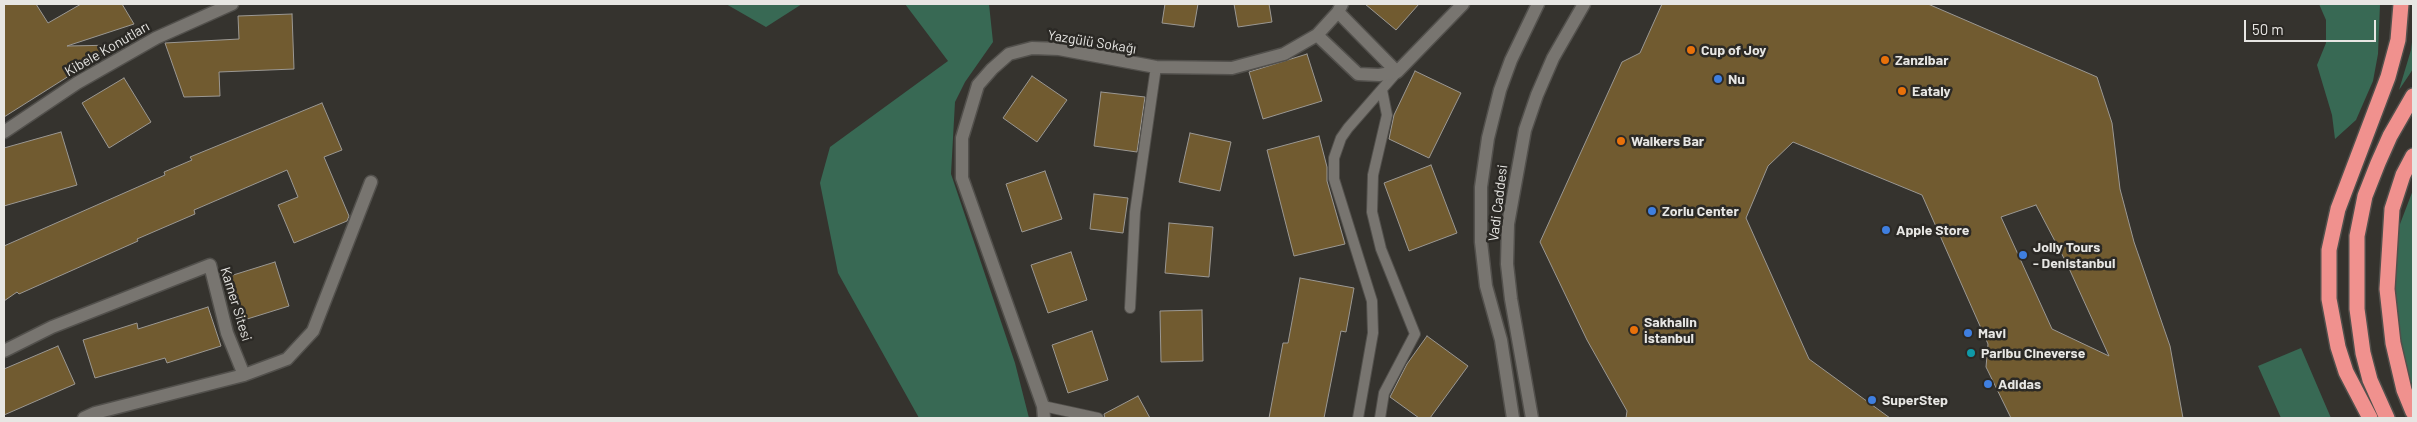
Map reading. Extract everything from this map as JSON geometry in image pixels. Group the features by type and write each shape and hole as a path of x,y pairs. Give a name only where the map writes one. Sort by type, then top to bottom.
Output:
{"highway":[{"path":"2370,418 2346,372 2336,340 2328,299 2329,250 2338,209 2388,77 2398,40 2401,4"},
{"path":"2387,418 2370,380 2363,353 2357,309 2357,236 2365,196 2378,163 2390,136 2413,96"},
{"path":"2413,156 2403,175 2392,209 2386,289 2392,342 2404,390 2413,412"}],"street":[{"name":"Kibele Konutları","path":"4,132 77,83 156,38 232,4"},
{"path":"1317,35 1358,74 1379,75 1397,72 1463,4"},
{"name":"Vadi Caddesi","path":"1513,418 1501,340 1486,286 1481,242 1481,187 1488,138 1500,90 1510,60 1538,4"},
{"name":"Vadi Caddesi","path":"1532,418 1511,299 1507,264 1508,224 1525,130 1536,95 1553,58 1584,4"},
{"path":"1340,8 1397,72"},
{"name":"Yazgülü Sokağı","path":"1043,412 962,178 962,138 978,85 1009,54 1032,48 1059,50 1156,67 1232,68 1284,54 1317,35 1340,8"},
{"path":"84,418 95,413 244,375 287,359 313,331 371,182"},
{"name":"Kamer Sitesi","path":"4,351 52,327 210,265 227,332 244,375"}],"lane":[{"path":"1130,308 1135,212 1156,67"},
{"path":"1358,418 1373,333 1373,308 1369,286 1334,179 1334,158 1341,138 1397,72"},
{"path":"1380,418 1384,393 1415,334 1380,250 1372,212 1373,174 1386,115 1382,90"},
{"path":"1043,412 1098,418"}],"green space":[{"path":"726,4 802,4 766,27"},
{"path":"905,4 989,4 993,42 965,82 955,102 951,174 1015,363 1029,418 919,418 838,273 820,183 830,147 948,61"},
{"path":"2319,4 2380,4 2378,54 2373,81 2356,120 2335,139 2332,115 2317,65 2326,43 2326,20"},
{"path":"2413,34 2413,69 2399,90 2411,50"},
{"path":"2413,190 2413,387 2403,361 2398,330 2394,271 2395,244 2400,224"},
{"path":"2301,348 2331,418 2281,418 2258,366"}],"building":[{"path":"4,4 36,4 48,23 81,4 122,4 134,24 67,46 118,45 4,117"},
{"path":"1165,4 1198,4 1194,27 1162,23"},
{"path":"1234,4 1269,4 1272,22 1238,27"},
{"path":"1365,4 1419,4 1396,30"},
{"name":"Zorlu Center","path":"1662,4 1928,4 2097,77 2112,123 2120,189 2134,242 2170,346 2183,418 2011,418 1986,367 1988,344 1922,195 1793,142 1768,166 1746,218 1809,359 1890,418 1626,418 1627,411 1587,340 1540,242 1622,62 1640,53","holes":["2036,205 2067,264 2109,356 2052,329 2001,217"]},
{"path":"292,14 294,69 219,72 220,96 184,97 165,43 239,39 238,16"},
{"path":"1307,54 1322,101 1263,119 1249,72"},
{"path":"1415,71 1461,93 1429,158 1389,139 1394,115"},
{"path":"1032,76 1067,100 1037,142 1003,118"},
{"path":"124,78 151,122 109,148 82,103"},
{"path":"1101,92 1145,97 1137,152 1094,146"},
{"path":"322,103 342,150 324,157 349,216 347,221 294,243 278,205 298,197 287,170 194,210 195,214 19,294 17,292 4,301 4,246 165,175 164,172 192,160 190,157"},
{"path":"61,132 77,185 4,206 4,148"},
{"path":"1190,133 1231,142 1220,191 1179,182"},
{"path":"1319,136 1327,167 1327,181 1345,244 1294,256 1267,150"},
{"path":"1431,165 1457,233 1409,251 1384,183"},
{"path":"1045,171 1062,219 1022,232 1006,184"},
{"path":"1094,194 1128,198 1123,233 1090,229"},
{"path":"1169,223 1213,227 1209,277 1165,273"},
{"path":"1071,252 1087,300 1048,313 1031,265"},
{"path":"275,262 289,306 244,320 230,276"},
{"path":"1300,278 1354,288 1346,332 1341,331 1324,418 1269,418 1283,343 1288,343"},
{"path":"208,307 221,346 167,363 165,358 95,378 83,340 137,323 138,329"},
{"path":"1202,310 1203,361 1161,362 1160,311"},
{"path":"1092,331 1108,380 1068,393 1052,345"},
{"path":"1427,336 1468,366 1430,418 1419,418 1390,397 1407,364"},
{"path":"58,346 75,384 4,415 4,369"},
{"path":"1138,396 1150,418 1105,418 1104,414"}],"place":[{"name":"Cup of Joy","path":"1691,50"},
{"name":"Zanzibar","path":"1885,60"},
{"name":"Nu","path":"1718,79"},
{"name":"Eataly","path":"1902,91"},
{"name":"Walkers Bar","path":"1621,141"},
{"name":"Zorlu Center","path":"1652,211"},
{"name":"Apple Store","path":"1886,230"},
{"name":"Jolly Tours - Denistanbul","path":"2023,255"},
{"name":"Sakhalin İstanbul","path":"1634,330"},
{"name":"Mavi","path":"1968,333"},
{"name":"Paribu Cineverse","path":"1971,353"},
{"name":"Adidas","path":"1988,384"},
{"name":"SuperStep","path":"1872,400"}]}
